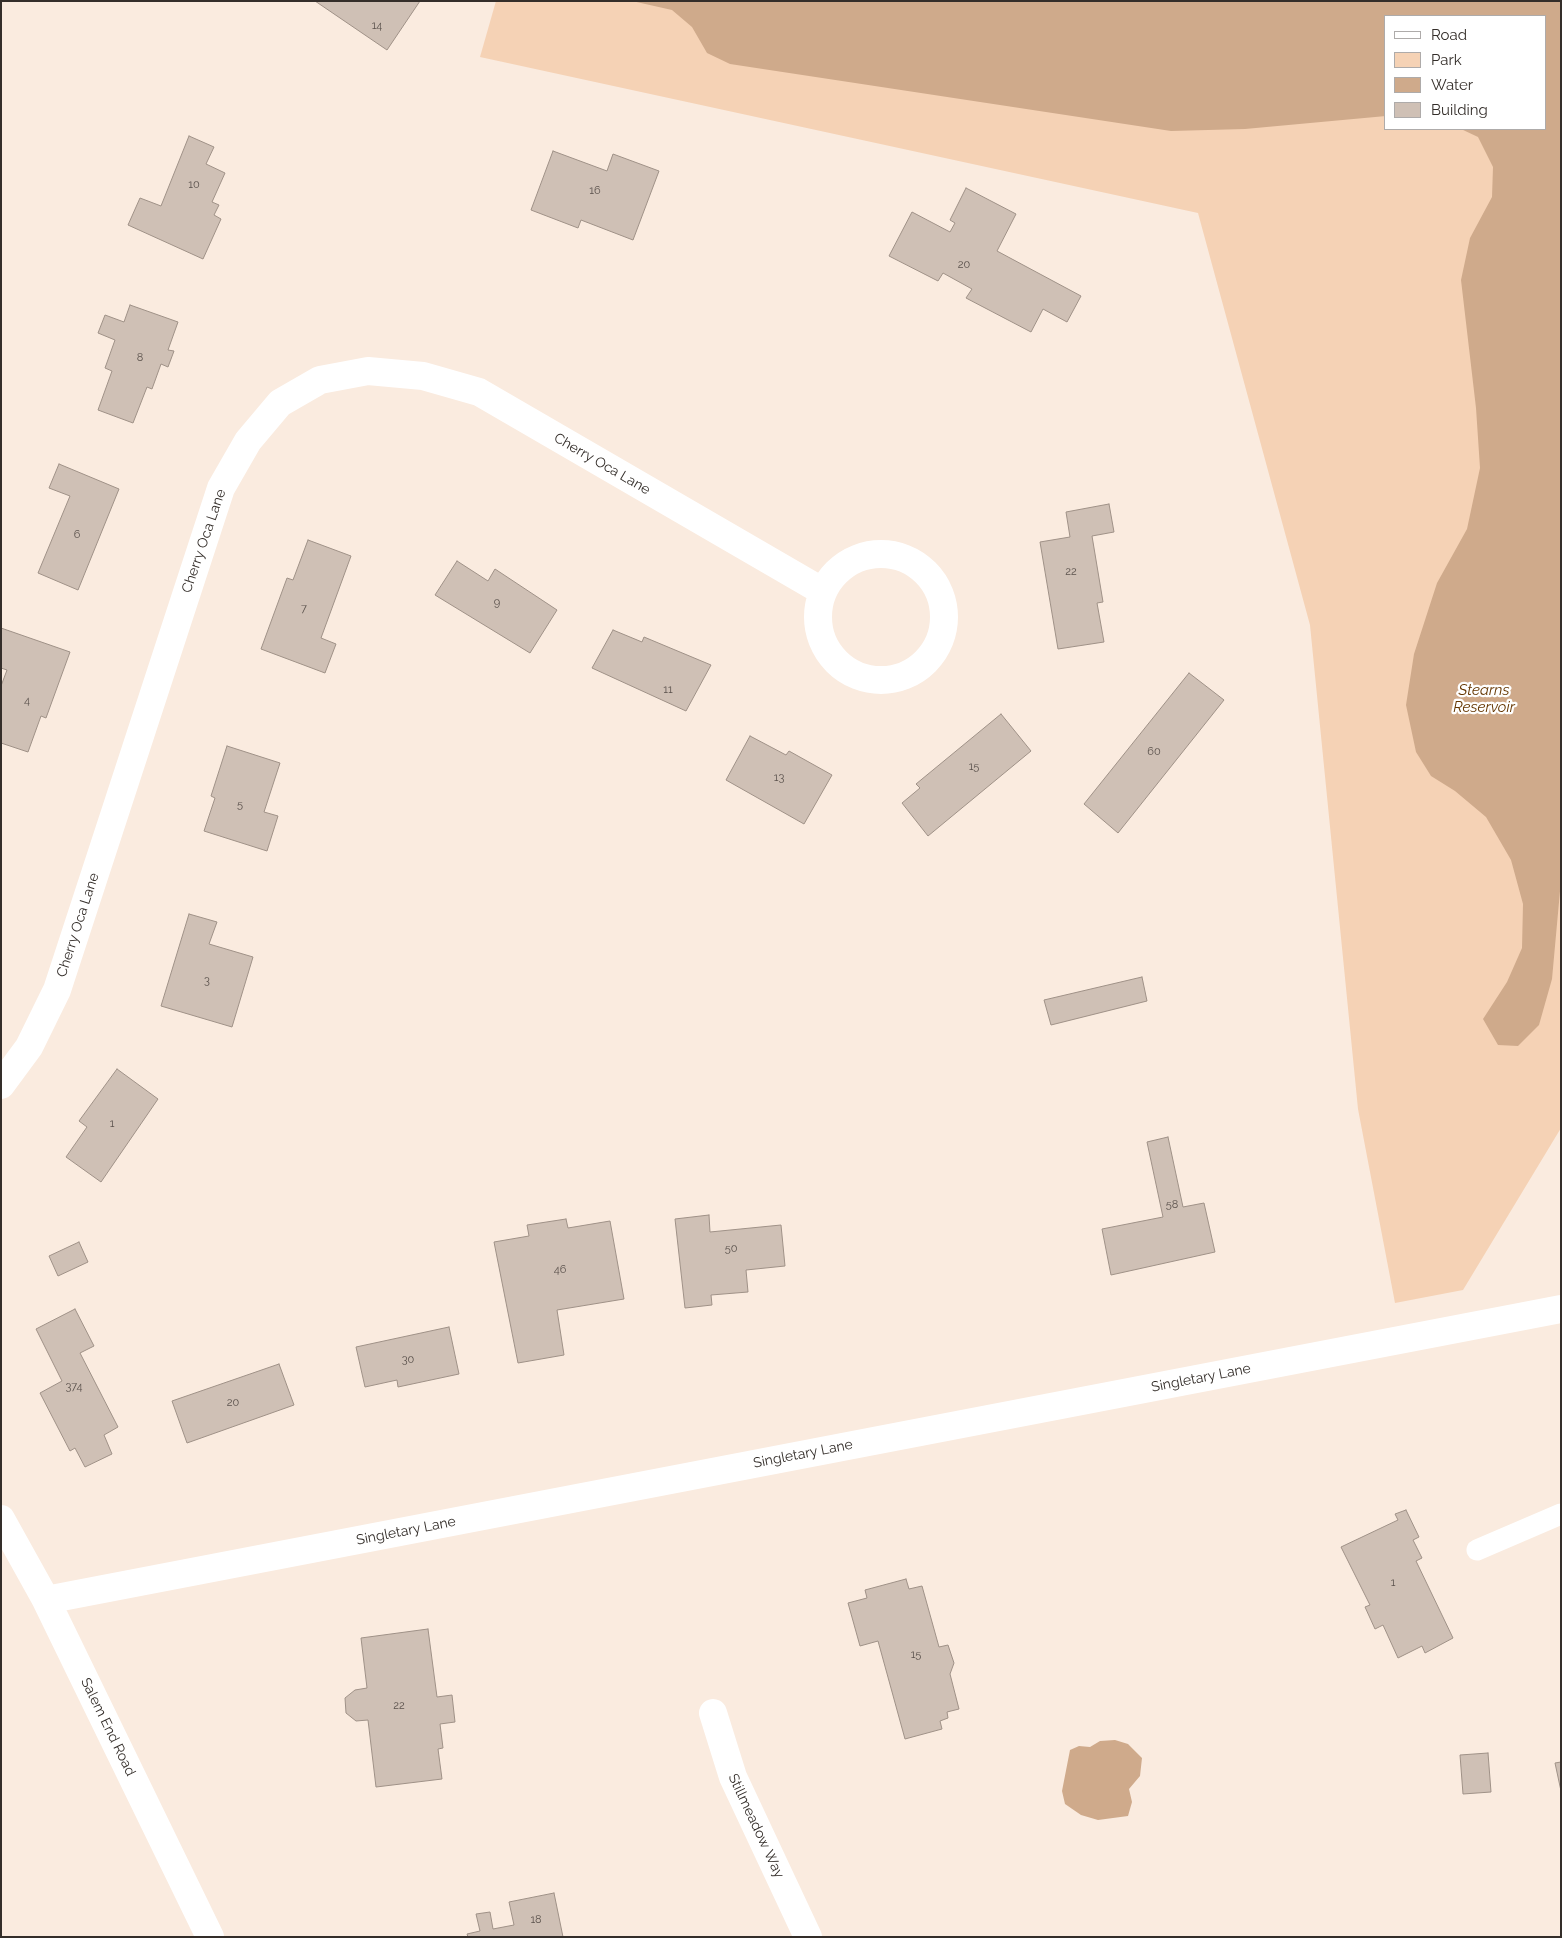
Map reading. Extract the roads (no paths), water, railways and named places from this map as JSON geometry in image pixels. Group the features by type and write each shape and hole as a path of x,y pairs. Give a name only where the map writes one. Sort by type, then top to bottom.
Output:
{"street":[{"name":"Cherry Oca Lane","path":"1,1085 29,1047 57,990 221,488 248,441 280,403 320,380 368,371 423,376 479,392 822,591"},
{"path":"872,552 885,552 915,562 930,576 941,595 944,619 941,638 934,651 919,668 894,680 872,680 856,676 836,663 821,642 817,616 822,591 837,570 850,560 872,552"},
{"name":"Singletary Lane","path":"46,1600 1561,1309"},
{"name":"Salem End Road","path":"1,1519 46,1600 210,1937"},
{"name":"Stillmeadow Way","path":"713,1713 732,1777 808,1937"}],"lane":[{"path":"1477,1550 1561,1514"}],"water":[{"name":"Stearns Reservoir","path":"632,1 1561,1 1561,880 1552,979 1539,1025 1518,1046 1498,1045 1483,1019 1507,982 1522,948 1523,904 1511,860 1486,817 1455,791 1431,776 1416,752 1406,705 1414,654 1437,583 1467,529 1480,468 1476,408 1461,280 1470,238 1492,197 1493,167 1478,137 1463,130 1547,130 1547,15 1384,15 1384,116 1245,129 1171,131 730,64 707,53 692,27 672,10"},
{"path":"1115,1740 1128,1744 1142,1758 1140,1776 1129,1789 1132,1802 1128,1816 1098,1820 1081,1815 1065,1804 1062,1791 1070,1750 1079,1746 1090,1747 1100,1741"}]}
